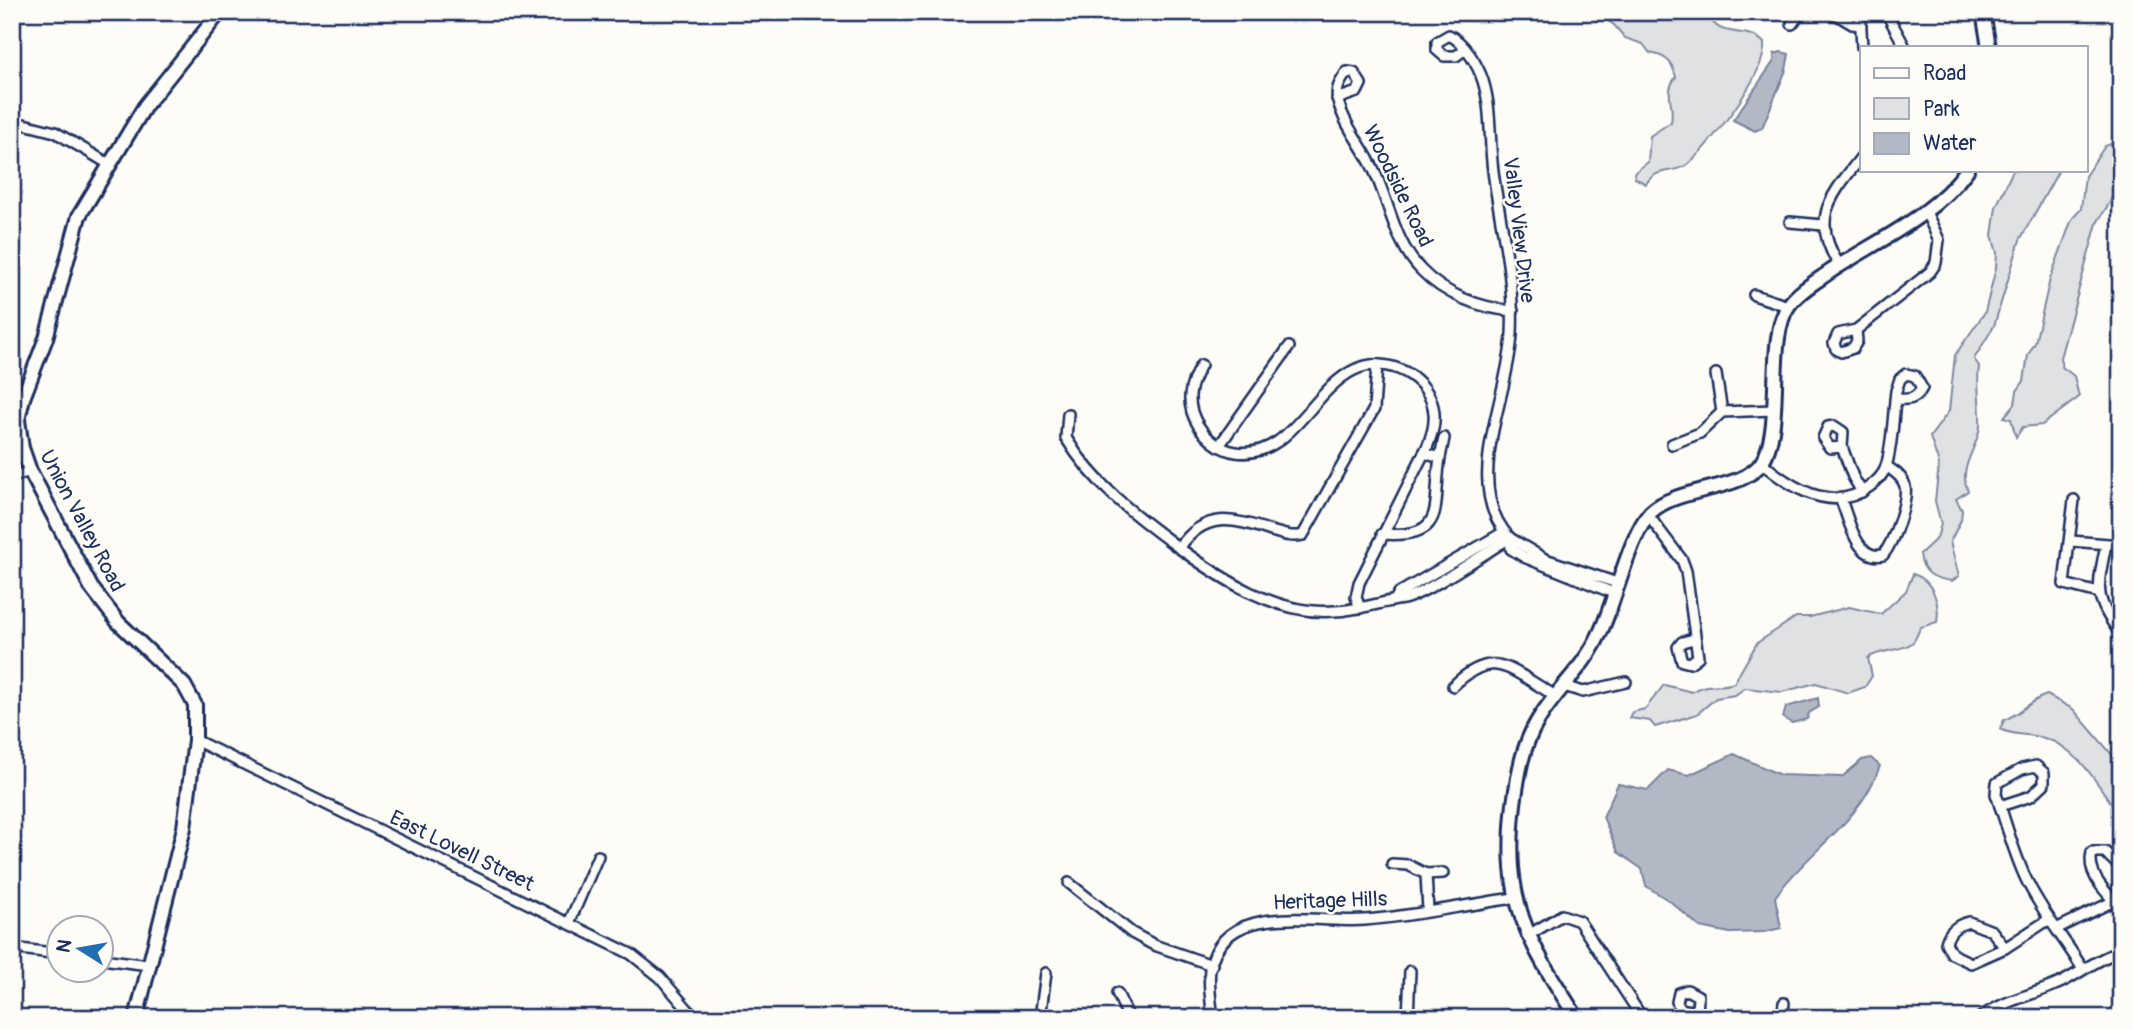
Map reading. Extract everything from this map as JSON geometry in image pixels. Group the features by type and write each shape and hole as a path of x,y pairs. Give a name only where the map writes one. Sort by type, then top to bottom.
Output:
{"street":[{"name":"Union Valley Road","path":"136,1018 184,828 195,740 193,697 99,599 30,471 15,414 53,313 73,230 108,163 145,106 220,12"},
{"path":"1792,24 1801,12"},
{"path":"1832,12 1852,24 1861,25"},
{"path":"1860,12 1862,46"},
{"path":"1886,12 1904,46"},
{"path":"1983,12 1989,46"},
{"name":"Valley View Drive","path":"1464,50 1474,61 1483,82 1512,286 1509,366 1485,471 1491,505 1507,535"},
{"name":"Woodside Road","path":"1337,99 1372,166 1397,233 1422,271 1480,306 1513,312"},
{"path":"12,121 55,132 108,163"},
{"path":"1840,266 1826,238 1823,225 1833,193 1860,159"},
{"path":"1577,1018 1527,936 1514,898 1511,845 1520,765 1530,734 1589,654 1648,515 1670,500 1743,477 1762,463 1768,446 1781,331 1788,306 1811,285 1926,212 1951,190 1965,172"},
{"path":"1856,330 1924,278 1936,263 1939,240 1926,212"},
{"path":"1790,222 1823,225"},
{"path":"1755,295 1788,306"},
{"path":"1219,446 1289,347"},
{"path":"1201,365 1191,382 1190,403 1198,426 1219,446 1238,452 1262,451 1280,440 1349,372 1377,365 1405,371 1427,390 1434,412 1434,426 1424,453 1357,589 1360,608"},
{"path":"1179,548 1190,532 1206,522 1237,522 1287,536 1303,535 1374,409 1377,365"},
{"path":"1716,374 1722,412"},
{"path":"1762,463 1786,481 1812,494 1842,500 1863,492 1883,474 1886,466 1895,399"},
{"path":"1672,444 1700,433 1722,412 1773,410"},
{"path":"1068,414 1066,438 1108,493 1201,564 1267,600 1321,612 1360,608 1403,598 1507,535 1545,559 1618,589"},
{"path":"1382,534 1401,536 1432,523 1435,517 1435,488 1444,438"},
{"path":"1842,447 1853,477 1863,492"},
{"path":"1424,453 1440,458"},
{"path":"1842,500 1859,545 1867,553 1883,555 1895,531 1905,496 1902,480 1886,466"},
{"path":"12,477 30,471"},
{"path":"2074,500 2064,584 2099,593"},
{"path":"1648,515 1682,560 1692,601 1694,639"},
{"path":"2071,541 2121,545"},
{"path":"2106,544 2099,602 2121,634"},
{"path":"1453,686 1477,666 1492,664 1506,667 1549,692 1554,698"},
{"path":"1564,686 1583,692 1626,682"},
{"name":"East Lovell Street","path":"195,740 569,923 646,964 695,1018"},
{"path":"2000,806 2031,796 2039,789 2045,782 2041,770 2036,766 2027,767 1997,783 1996,794 2000,806 2025,878 2048,920 2058,928 2082,968"},
{"path":"2058,928 2118,900 2092,872 2089,862 2092,852 2105,852 2121,868"},
{"path":"569,923 598,856"},
{"name":"Heritage Hills","path":"1392,864 1408,865 1426,874 1443,873"},
{"path":"1426,874 1428,911"},
{"path":"1069,883 1132,933 1154,945 1212,965 1213,1018"},
{"name":"Heritage Hills","path":"1212,965 1223,944 1236,931 1262,920 1355,921 1514,898"},
{"path":"1527,936 1562,915 1579,921 1639,1013"},
{"path":"2005,948 1992,931 1969,922 1955,927 1946,943 1952,954 1971,963 2005,948 2048,920"},
{"path":"12,948 46,952"},
{"path":"1980,1018 2012,1000 2064,981 2082,968 2121,951"},
{"path":"116,961 149,965"},
{"path":"1408,1018 1410,971"},
{"path":"1040,1018 1046,972"},
{"path":"1117,993 1129,1018"},
{"path":"1782,1018 1784,1003"}],"green space":[{"path":"1596,12 1708,12 1718,27 1749,34 1764,43 1763,56 1748,89 1710,141 1688,164 1655,175 1646,184 1635,178 1634,173 1648,162 1650,136 1671,122 1670,88 1676,77 1668,60 1650,53 1643,44 1625,38 1614,25"},
{"path":"2116,142 2121,169 2110,202 2097,223 2060,358 2062,367 2074,376 2079,397 2042,425 2023,427 2016,437 2011,419 2004,417 2015,404 2017,391 2024,381 2028,355 2035,343 2050,279 2072,219 2081,209 2085,176 2105,146"},
{"path":"2012,172 2058,172 2020,240 1994,326 1974,359 1979,366 1980,426 1966,466 1965,483 1968,491 1956,499 1962,510 1961,520 1950,542 1959,576 1952,581 1930,574 1921,561 1920,554 1937,538 1941,524 1935,501 1939,464 1930,437 1949,411 1955,355 1985,312 1996,268 1997,253 1992,235 1996,207"},
{"path":"1913,574 1926,581 1934,593 1937,622 1921,627 1913,642 1907,646 1868,658 1872,676 1865,687 1848,693 1816,683 1782,692 1745,688 1735,695 1716,698 1697,714 1655,727 1650,721 1629,718 1632,712 1645,709 1664,685 1692,692 1703,687 1734,683 1757,643 1796,617 1810,617 1849,607 1881,614 1906,591"},
{"path":"2047,695 2073,709 2121,765 2121,817 2088,771 2069,751 2044,738 2000,729 2004,720"}],"water":[{"path":"1774,54 1789,54 1786,70 1762,128 1755,131 1733,120 1774,61"},
{"path":"1818,698 1819,707 1809,713 1807,719 1792,723 1783,718 1786,707"},
{"path":"1734,754 1780,775 1842,777 1862,760 1871,758 1880,766 1860,804 1775,897 1781,928 1764,932 1730,933 1700,927 1671,902 1646,886 1642,869 1618,852 1603,817 1618,784 1648,790 1668,770 1689,775"}]}
